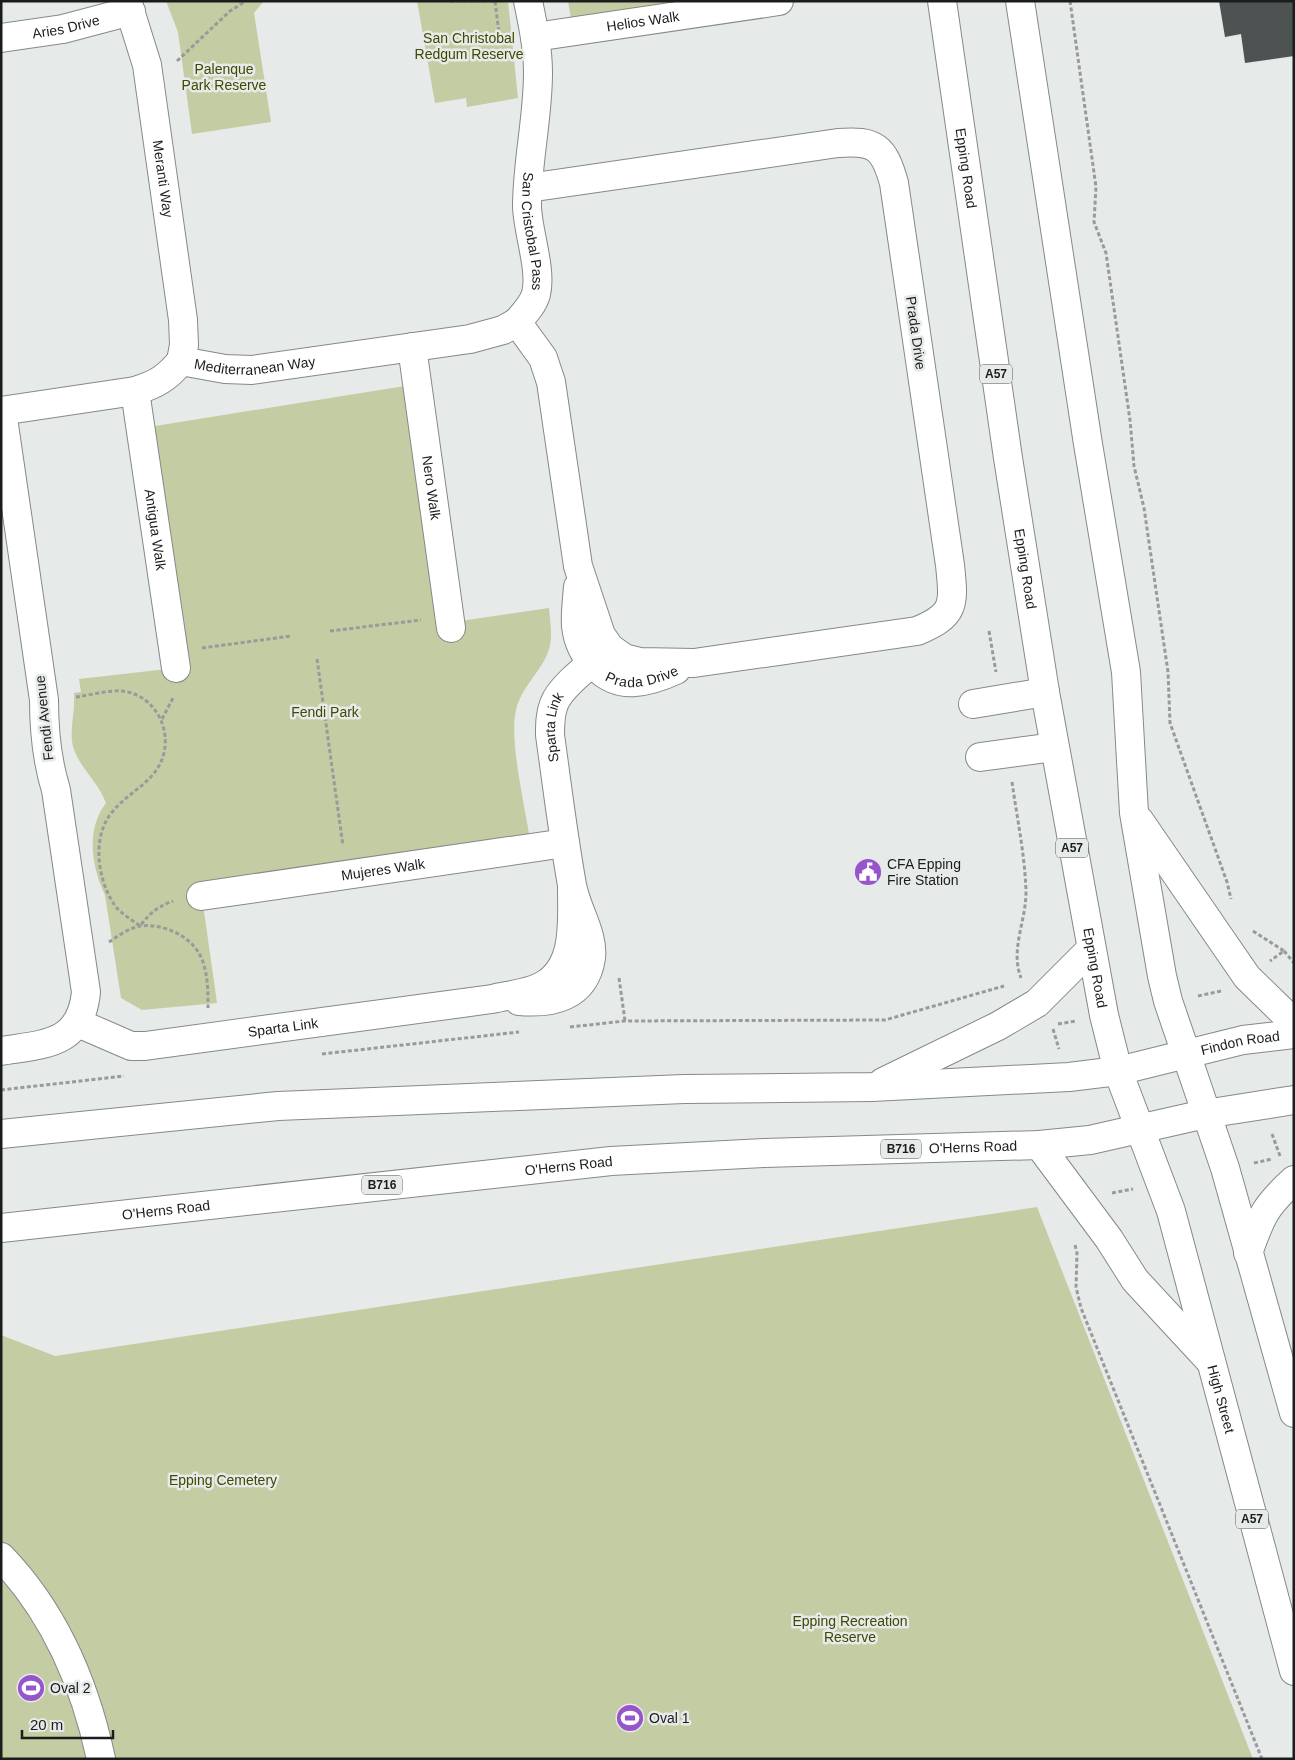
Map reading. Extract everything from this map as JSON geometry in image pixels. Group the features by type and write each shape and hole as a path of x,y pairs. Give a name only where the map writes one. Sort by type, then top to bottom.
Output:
{"main road":[{"name":"San Cristobal Pass","path":"517,322 530,307 537,289 528,224 528,188 538,73 535,37 528,1"},
{"name":"Helios Walk","path":"535,37 779,1"},
{"name":"Epping Road","path":"942,1 1008,458 1054,747 1104,1015 1118,1070 1139,1130"},
{"path":"1020,1 1088,444 1126,672 1134,813 1168,1001 1225,1168 1294,1413"},
{"name":"Meranti Way","path":"129,6 147,65 183,320 184,345 181,361"},
{"name":"Aries Drive","path":"1,38 63,29 129,6"},
{"name":"Prada Drive","path":"528,188 860,141 871,144 880,150 890,168 948,556 952,591 951,604 947,613 937,623 917,631 694,664 655,679 633,682 614,680 601,656"},
{"path":"517,322 543,358 551,382 578,566 576,626 581,648 601,656"},
{"name":"Mediterranean Way","path":"1,411 135,391 153,386 168,376 181,361 225,370 252,370 487,335 517,322"},
{"name":"Nero Walk","path":"412,347 450,622"},
{"name":"Antigua Walk","path":"135,391 175,660"},
{"name":"Fendi Avenue","path":"1,411 44,700 44,730 50,771 56,790 83,963 86,992 84,1010 78,1023"},
{"name":"Sparta Link","path":"78,1023 131,1046 145,1046 492,999 541,987 554,978 563,967 571,935 572,888 550,735 550,718 554,703 561,692 601,656"},
{"path":"985,702 1045,692"},
{"path":"980,757 1054,747"},
{"path":"1134,813 1247,977 1287,1016 1294,1018"},
{"name":"Mujeres Walk","path":"201,896 565,843"},
{"path":"872,1087 998,1026 1037,1003 1091,950"},
{"path":"1,1050 48,1044 64,1037 78,1023"},
{"name":"Findon Road","path":"1118,1070 1243,1040 1294,1034"},
{"path":"1,1134 308,1105 684,1089 872,1087 1060,1077 1118,1070"},
{"path":"1206,1114 1294,1100"},
{"name":"O'Herns Road","path":"1,1228 611,1161 764,1153 1039,1145 1090,1140 1206,1114"},
{"name":"High Street","path":"1139,1130 1171,1211 1214,1366 1264,1567 1294,1671"},
{"path":"1039,1145 1110,1239 1135,1280 1214,1366"},
{"path":"1248,1253 1263,1213 1274,1198 1287,1169"},
{"path":"1,1557 24,1581 52,1622 75,1671 101,1759"}],"path":[{"path":"147,65 178,60 230,11 246,1"},
{"path":"450,1 495,1 500,41 535,37"},
{"path":"1070,1 1096,187 1094,222 1106,253 1130,420 1134,466 1144,508 1168,672 1170,723 1224,872 1231,901"},
{"path":"330,631 450,622"},
{"path":"985,702 994,654 989,631"},
{"path":"175,660 291,636"},
{"path":"317,659 347,874"},
{"path":"76,697 122,691 137,695 149,703 162,719 166,731 165,753 157,770 114,808 104,821 100,835 102,875 108,894 118,909 140,926"},
{"path":"566,1027 625,1020 885,1020 1022,981 1016,965 1026,894 1024,864 1007,753"},
{"path":"140,926 150,913 159,906 201,896"},
{"path":"83,963 106,943 126,931 140,926 155,926 172,930 184,937 195,948 202,960 206,976 208,1008"},
{"path":"1247,927 1284,951 1294,963"},
{"path":"1168,1001 1226,990 1284,951"},
{"path":"619,978 625,1020"},
{"path":"1037,1003 1052,1025 1104,1015"},
{"path":"318,1055 526,1032"},
{"path":"1,1090 130,1076"},
{"path":"1263,1105 1287,1169"},
{"path":"1073,1238 1077,1253 1076,1287 1081,1308 1262,1759"}],"green space":[{"name":"Palenque Park Reserve","path":"166,1 264,1 254,13 271,122 192,134 178,32"},
{"name":"San Christobal Redgum Reserve","path":"417,1 508,1 518,98 467,107 466,98 435,103"},
{"path":"568,1 696,1 571,19"},
{"name":"Fendi Park","path":"411,385 447,623 549,608 551,634 549,649 542,664 522,694 514,722 516,754 529,834 200,883 217,1003 142,1010 121,998 105,895 96,872 93,848 95,824 106,803 75,752 72,731 74,693 81,692 79,679 176,668 149,427"},
{"path":"1037,1207 1253,1759 1,1759 1,1335 55,1356"}],"building":[{"path":"1219,1 1294,1 1294,56 1245,63 1241,34 1225,37"}],"place":[{"name":"CFA Epping Fire Station","path":"868,872"},
{"name":"Oval 2","path":"31,1688"},
{"name":"Oval 1","path":"630,1718"}],"park label":[{"name":"Epping Cemetery","path":"223,1480"},
{"name":"Epping Recreation Reserve","path":"850,1629"}]}
